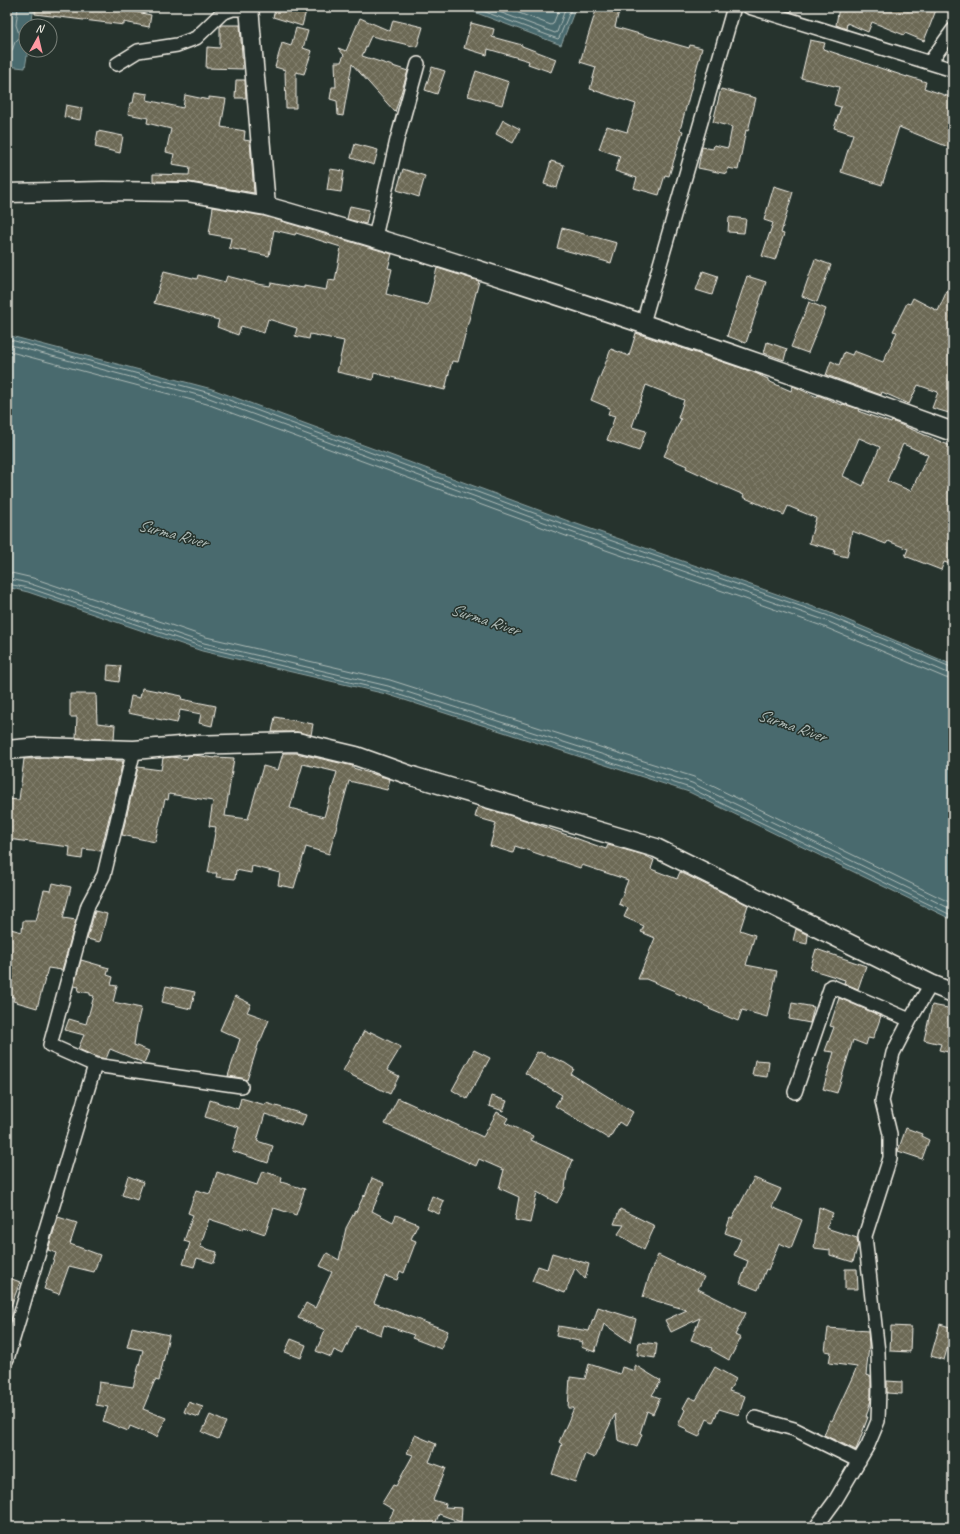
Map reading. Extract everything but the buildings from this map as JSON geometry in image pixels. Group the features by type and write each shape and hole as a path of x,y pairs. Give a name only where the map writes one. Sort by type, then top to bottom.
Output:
{"street":[{"path":"643,323 734,7"},
{"path":"749,7 953,70"},
{"path":"117,64 138,51 177,45 196,38 222,12 233,9 249,8 266,206"},
{"path":"930,62 953,30"},
{"path":"375,237 397,140 418,64"},
{"path":"7,193 103,191 187,192 266,206 375,237 643,323 790,373 953,432"},
{"path":"7,750 39,747 134,750 190,745 297,742 356,756 415,777 656,848 931,984 953,993"},
{"path":"134,750 104,875 88,905 50,1045 95,1065 241,1086"},
{"path":"816,1527 835,1501 859,1461 868,1445 878,1421 878,1352 865,1236 890,1158 890,1134 882,1100 893,1053 931,984"},
{"path":"795,1092 831,986 910,1020"},
{"path":"7,1359 95,1065"},
{"path":"756,1418 794,1429 859,1461"}],"water":[{"path":"7,7 34,7 32,18 18,18 18,58 27,58 25,68 7,66"},
{"path":"461,7 576,7 561,45"},
{"name":"Surma River","path":"7,335 212,389 571,522 828,612 953,665 953,920 689,792 386,694 202,651 28,592 7,587"}]}
